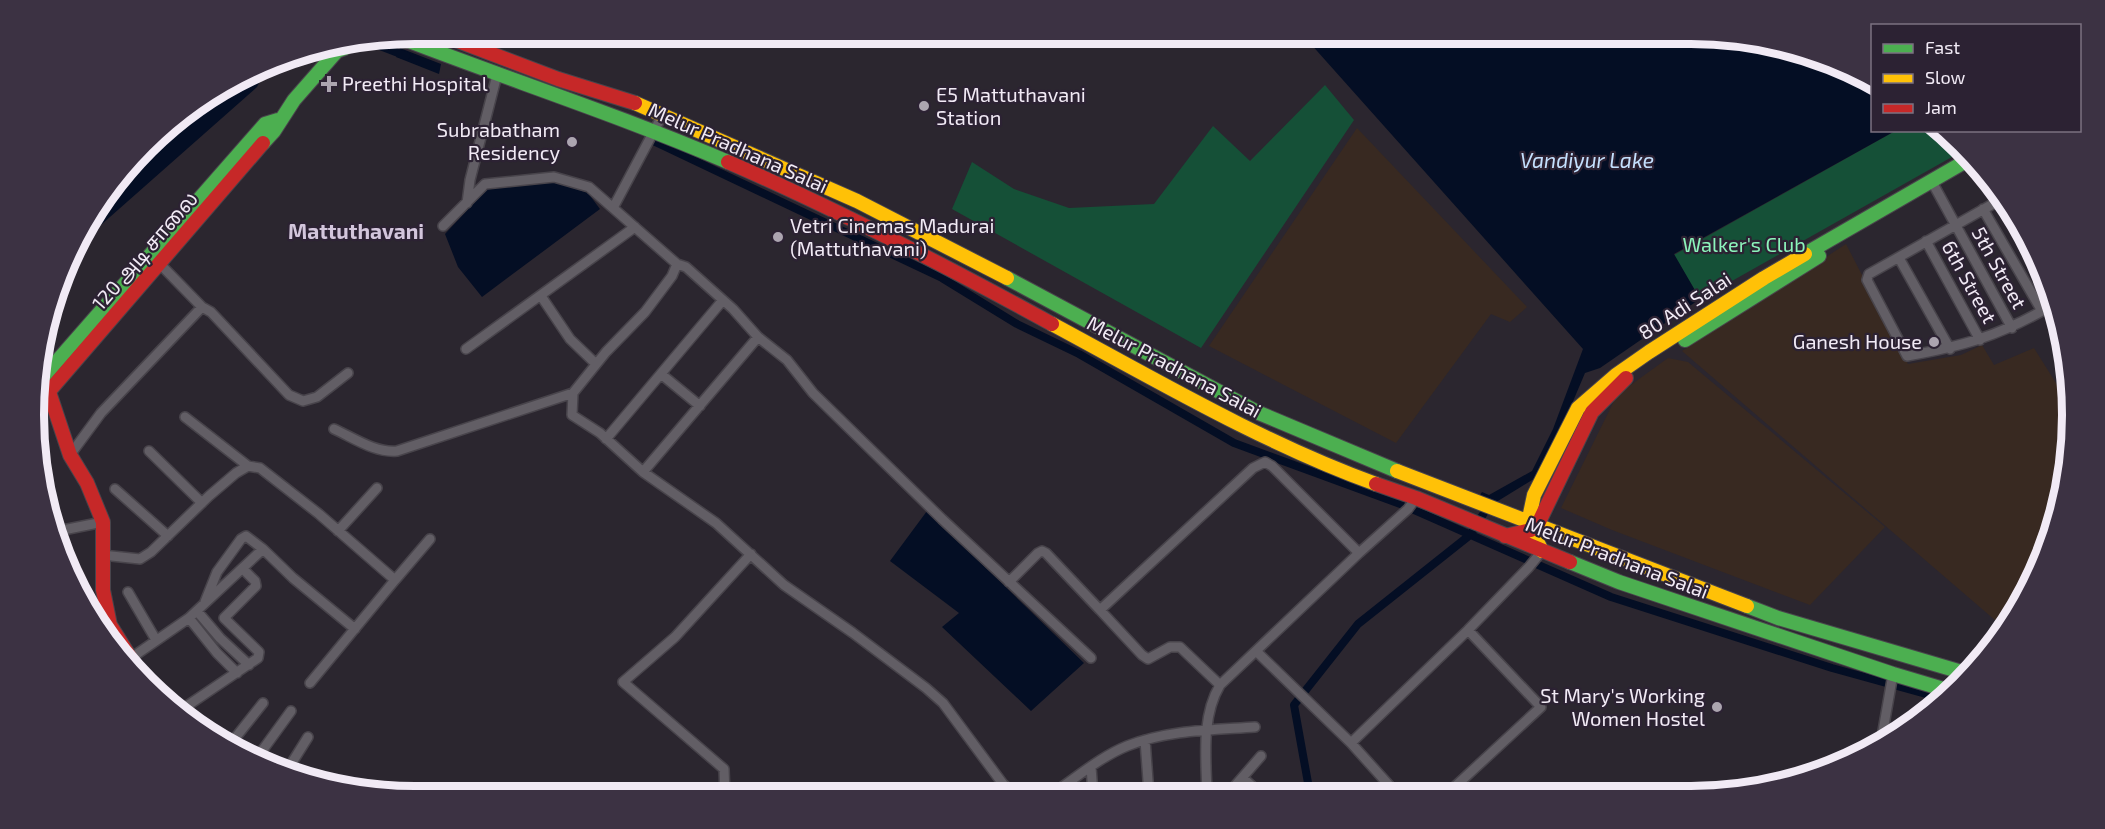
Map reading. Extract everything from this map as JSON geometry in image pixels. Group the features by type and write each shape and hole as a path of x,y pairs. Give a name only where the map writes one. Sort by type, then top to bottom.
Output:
{"main road":[{"name":"Melur Pradhana Salai","path":"417,44 653,130 779,184 939,262 1222,417 1412,504 1470,521 1541,554 1619,582 1892,677 1940,689"},
{"name":"Melur Pradhana Salai","path":"466,44 558,79 663,114 868,206 1014,281 1259,413 1532,526 1778,618 1958,671"},
{"name":"120 அடி சாலை","path":"44,397 274,131 278,120 337,52"},
{"name":"120 அடி சாலை","path":"46,374 265,124 278,120"},
{"name":"80 Adi Salai","path":"1532,526 1547,502 1592,412 1626,378 1963,163"},
{"name":"80 Adi Salai","path":"1532,526 1534,495 1578,408 1617,375 1764,278 1933,183 1968,168"},
{"path":"44,387 49,392 70,455 87,483 103,522 105,620"},
{"path":"1506,514 1523,509 1534,495"},
{"path":"1547,502 1548,518 1560,535"},
{"path":"1505,536 1532,526 1541,554"}],"street":[{"path":"466,203 497,75"},
{"path":"613,208 663,114"},
{"path":"443,226 485,184 554,177 589,187 677,264 686,267 733,309 758,337 787,360 813,393 1008,582 1091,658"},
{"name":"5th Street","path":"1933,183 2012,328"},
{"path":"1983,209 2046,309 2012,328 1980,340 1950,349 1907,357 1867,280 1869,274 1899,258 1926,241 1983,209 1995,203"},
{"path":"466,349 635,226"},
{"name":"6th Street","path":"1926,241 1980,340"},
{"path":"1899,258 1950,349"},
{"path":"160,264 202,307 211,312 289,395 303,401 317,397 348,373"},
{"path":"334,429 381,450 397,451 573,393 596,364 645,312 672,276 677,264"},
{"path":"541,296 570,339 596,364"},
{"path":"606,439 723,300"},
{"path":"70,455 101,413 202,307"},
{"path":"643,472 758,337"},
{"path":"661,374 700,406"},
{"path":"573,393 572,415 606,439 643,472 716,523 784,585 853,633 943,703 1005,786"},
{"path":"185,417 248,466 260,468 395,580"},
{"path":"149,451 202,502"},
{"path":"1100,610 1259,464 1265,462 1272,466 1359,553"},
{"path":"102,555 140,559 152,552 202,502 236,473 248,466"},
{"path":"338,531 377,488"},
{"path":"115,489 168,536"},
{"path":"1207,786 1206,730 1215,694 1220,686 1412,504"},
{"path":"62,530 103,522"},
{"path":"197,611 217,572 233,548 246,536 250,537 293,578 355,629"},
{"path":"310,683 430,539"},
{"path":"137,660 156,640 197,611 263,549"},
{"path":"1008,582 1042,551 1142,655 1148,659 1170,647 1180,647 1220,686"},
{"path":"725,786 724,769 623,682 675,637 751,554"},
{"path":"1351,743 1468,630 1541,554"},
{"path":"186,707 258,658 259,651 224,618 256,586 255,581 243,569"},
{"path":"128,592 156,640"},
{"path":"197,611 220,638 249,664"},
{"path":"197,611 217,653 237,673"},
{"path":"1456,786 1541,707 1468,630"},
{"path":"1256,651 1351,743 1390,786"},
{"path":"1883,732 1892,677"},
{"path":"234,739 263,703"},
{"path":"262,752 291,711"},
{"path":"1064,786 1125,747 1144,740 1185,732 1255,727"},
{"path":"291,764 308,737"},
{"path":"1144,740 1148,786"},
{"path":"1236,786 1262,756"},
{"path":"1091,767 1092,786"},
{"path":"1243,778 1252,786"}],"shaded area":[{"path":"1357,128 1527,307 1510,322 1491,314 1396,443 1209,346"},
{"path":"1846,244 1908,364 1961,355 1982,345 1994,365 2034,348 2061,391 2061,439 2058,463 2042,534 2023,579 1998,623 1682,351"},
{"path":"1668,358 1688,362 1885,527 1810,605 1612,530 1561,508 1617,395"}],"green space":[{"path":"1325,85 1354,120 1201,348 952,209 972,162 1014,189 1069,208 1154,204 1213,126 1250,161"},
{"name":"Walker's Club","path":"1893,132 1930,132 1956,155 1700,299 1674,255"}],"water":[{"name":"Vandiyur Lake","path":"1311,44 1715,44 1787,56 1832,72 1871,90 1871,132 1893,132 1674,254 1700,299 1600,368 1585,373 1560,432 1537,477 1493,504 1478,498 1482,492 1489,495 1532,471 1553,429 1583,349"},
{"path":"400,48 441,64 439,74 396,57"},
{"path":"262,77 257,87 90,235 120,189 152,152 170,136 208,106"},
{"path":"556,182 588,193 600,209 482,297 458,267 445,234 488,188"},
{"path":"927,511 1084,663 1031,711 942,627 959,613 890,561"}],"waterway":[{"path":"379,45 406,56"},
{"path":"651,140 942,278 1017,324 1079,354 1234,443 1403,505 1611,597 1832,668 1932,696"},
{"path":"1309,786 1294,705 1358,624 1470,535 1489,505"}],"traffic: fast":[{"path":"418,44 728,162"},
{"path":"263,143 274,131 294,100 336,52"},
{"path":"46,374 265,124 278,120"},
{"path":"1805,254 1963,163"},
{"path":"1685,340 1819,256"},
{"path":"1007,278 1259,413 1397,471"},
{"path":"1570,562 1619,582 1940,688"},
{"path":"1747,606 1778,618 1958,671"}],"traffic: slow":[{"path":"635,103 857,201 1007,278"},
{"path":"1542,551 1528,523 1534,495 1578,408 1616,375 1649,352 1805,254"},
{"path":"1052,324 1252,430 1334,468 1376,484"},
{"path":"1397,471 1747,606"}],"traffic: jam":[{"path":"466,44 558,79 635,103"},
{"path":"44,397 263,143"},
{"path":"728,162 892,239 1052,324"},
{"path":"1505,536 1531,530 1537,526 1592,412 1626,378"},
{"path":"45,386 49,392 70,455 87,483 103,522 103,590 110,625 116,634"},
{"path":"1376,484 1416,498 1570,562"}],"place":[{"name":"Preethi Hospital","path":"329,84"},
{"name":"E5 Mattuthavani Station","path":"924,106"},
{"name":"Subrabatham Residency","path":"572,142"},
{"name":"Vetri Cinemas Madurai (Mattuthavani)","path":"778,237"},
{"name":"Ganesh House","path":"1934,342"},
{"name":"St Mary's Working Women Hostel","path":"1717,707"}],"district":[{"name":"Mattuthavani","path":"356,232"}]}
